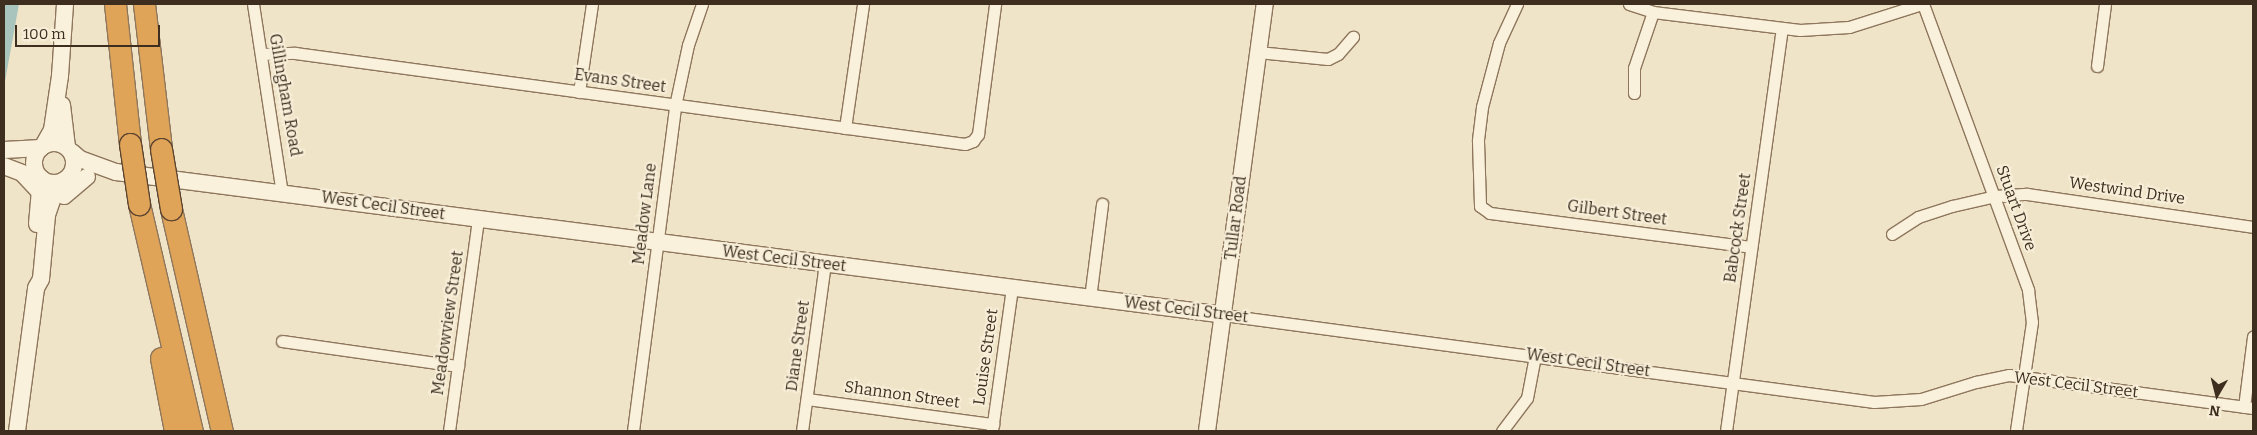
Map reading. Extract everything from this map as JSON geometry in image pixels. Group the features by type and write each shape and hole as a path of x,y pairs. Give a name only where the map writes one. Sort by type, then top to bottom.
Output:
{"highway":[{"path":"115,4 130,144 139,204 192,431"},
{"path":"144,4 161,149 171,208 222,431"},
{"path":"144,231 139,256 175,431"},
{"path":"200,339 212,350 234,431"}],"main road":[{"path":"39,284 32,279 39,180 34,161 52,130 60,76 65,4"},
{"name":"Tullar Road","path":"1207,431 1265,4"},
{"path":"17,431 49,208 74,165 70,150 60,76"},
{"path":"4,150 42,147 56,143 70,150"},
{"name":"West Cecil Street","path":"70,150 80,159 116,172 658,243 1224,314"},
{"path":"4,157 39,180"},
{"path":"4,166 39,180 52,182 67,178"},
{"name":"West Cecil Street","path":"67,178 116,172"},
{"path":"39,284 48,261 61,200 87,177"}],"street":[{"name":"Gillingham Road","path":"253,4 282,193"},
{"path":"579,92 592,4"},
{"name":"Meadow Lane","path":"633,431 675,106 688,45 702,4"},
{"path":"846,128 862,4"},
{"name":"Evans Street","path":"261,54 286,52 960,144 973,141 978,130 995,4"},
{"name":"Gilbert Street","path":"1517,4 1499,43 1482,107 1478,141 1480,206 1490,213 1751,248"},
{"path":"1629,4 1653,12 1782,30 1849,27 1922,4"},
{"name":"Stuart Drive","path":"1922,4 1995,196 2030,301 2032,322 2016,431"},
{"path":"2097,66 2105,4"},
{"path":"1634,93 1634,68 1653,12"},
{"name":"Babcock Street","path":"1726,431 1782,30"},
{"path":"1258,52 1328,59 1338,54 1354,37"},
{"name":"Westwind Drive","path":"1892,234 1918,217 1995,196 2027,194 2253,227"},
{"path":"1090,298 1102,204"},
{"name":"Meadowview Street","path":"450,431 478,219"},
{"name":"Diane Street","path":"802,431 825,264"},
{"name":"Louise Street","path":"993,427 1012,288"},
{"name":"West Cecil Street","path":"1224,314 1732,384 1892,402 1937,396 1989,378 2024,377 2248,407"},
{"path":"2248,407 2253,337"},
{"path":"282,341 458,366"},
{"path":"1502,431 1527,398 1534,356"},
{"name":"Shannon Street","path":"807,399 993,427"}],"water":[{"path":"4,4 19,4 4,87"}]}
